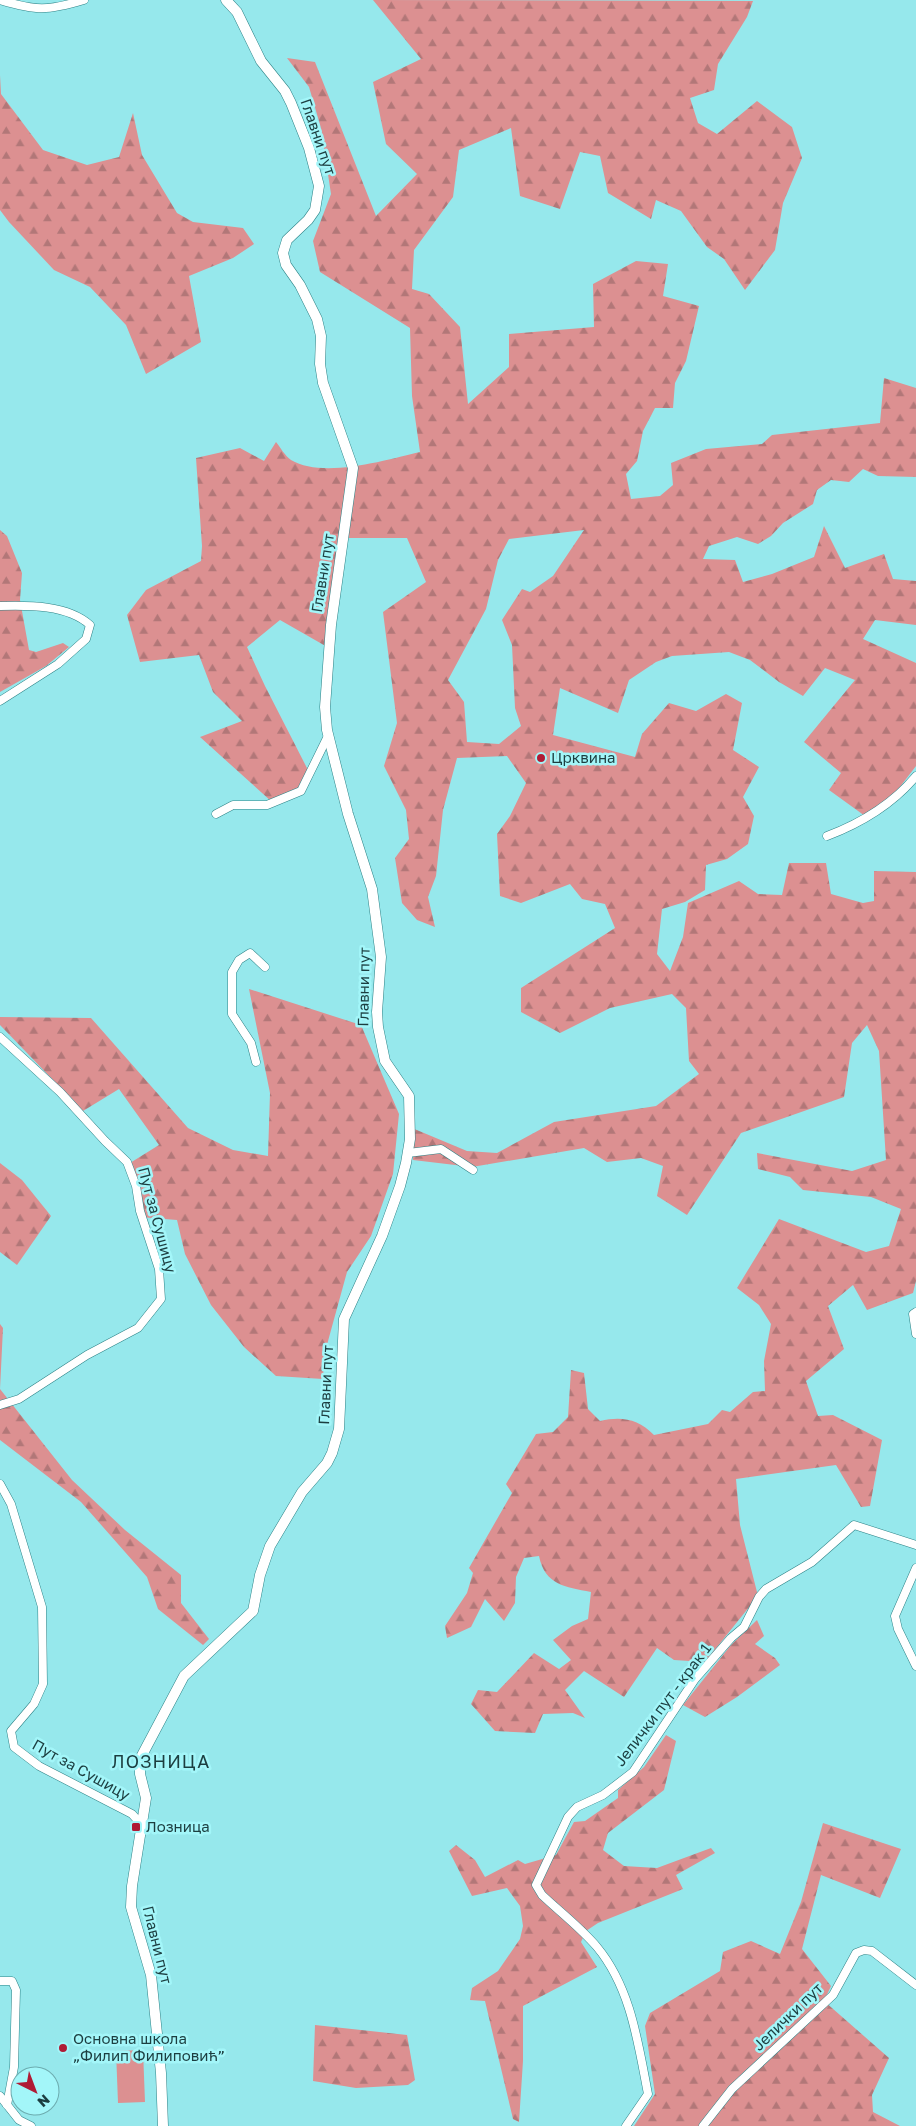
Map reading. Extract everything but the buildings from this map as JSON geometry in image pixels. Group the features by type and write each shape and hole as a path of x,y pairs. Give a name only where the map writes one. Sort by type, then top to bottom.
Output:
{"street":[{"path":"0,0 41,10 84,0"},
{"name":"Главни пут","path":"163,2126 161,2073 151,1975 131,1907 146,1798 140,1774 140,1759 184,1676 253,1611 258,1583 270,1546 302,1492 327,1463 332,1452 339,1429 344,1319 382,1236 400,1186 408,1153 409,1096 385,1061 378,1027 376,1012 381,957 372,889 348,814 328,736 326,707 329,648 353,468 323,384 320,364 321,336 317,319 300,285 286,265 282,253 287,240 308,220 315,210 319,186 309,148 285,90 261,61 237,12 226,0"},
{"path":"0,606 22,605 58,610 80,616 90,625 86,639 58,664 0,701"},
{"path":"216,814 233,805 267,805 301,791 328,736"},
{"path":"827,836 853,826 874,813 905,789 916,776"},
{"path":"256,1062 251,1043 232,1014 232,972 239,960 250,953 266,967"},
{"name":"Пут за Сушицу","path":"0,1037 60,1092 127,1162 136,1186 140,1212 159,1269 160,1299 138,1328 87,1355 19,1399 0,1405"},
{"path":"408,1153 441,1149 473,1170"},
{"path":"916,1312 914,1314 916,1334"},
{"name":"Пут за Сушицу","path":"0,1484 11,1504 42,1607 43,1684 34,1704 11,1732 14,1747 39,1766 132,1814 141,1824"},
{"name":"Јелички пут - крак 1","path":"626,2126 648,2094 632,2016 619,1982 598,1948 542,1895 536,1885 568,1817 577,1807 603,1795 633,1772 695,1679 731,1638 744,1627 759,1597 766,1589 812,1562 854,1526 916,1546"},
{"path":"916,1568 895,1616 898,1629 916,1666"},
{"name":"Јелички пут","path":"703,2126 732,2089 833,1995 856,1953 864,1950 872,1951 916,1985"},
{"path":"0,1981 12,1981 16,1990 14,2067 7,2105"},
{"path":"0,2096 19,2120 31,2126"}],"green space":[{"path":"373,0 753,1 747,17 718,64 714,90 690,98 698,123 717,134 757,101 792,127 802,158 783,203 775,250 745,290 724,259 707,247 681,211 656,200 651,219 608,193 600,156 580,152 560,209 520,196 511,128 459,150 453,197 414,250 412,289 429,294 460,327 468,404 509,367 509,334 594,327 593,284 636,261 668,264 663,296 699,306 686,361 675,383 673,408 655,408 643,431 637,461 626,474 631,499 660,496 673,485 671,463 706,449 762,444 772,435 880,423 884,378 916,388 916,477 878,476 863,469 849,482 831,480 817,490 813,504 783,523 771,536 758,544 737,537 709,546 703,559 735,560 743,582 772,574 814,557 824,526 845,568 884,554 893,579 916,581 916,625 875,620 863,639 916,663 916,766 896,792 865,816 829,790 841,773 804,742 855,680 825,668 803,696 779,682 750,660 729,652 672,656 656,662 629,680 618,713 560,688 553,735 635,757 642,734 669,703 696,711 726,694 742,703 733,750 759,767 743,797 754,816 748,844 727,859 706,865 705,890 685,902 662,909 657,954 670,971 683,937 688,903 739,881 758,894 782,895 789,863 826,863 831,894 863,903 874,901 874,871 916,872 916,1281 913,1293 867,1310 853,1285 828,1306 844,1349 806,1381 818,1416 833,1415 882,1440 870,1506 861,1507 836,1465 736,1479 740,1525 758,1596 705,1662 674,1660 657,1648 624,1697 584,1671 565,1690 585,1718 573,1713 543,1714 535,1733 495,1731 471,1704 478,1690 497,1692 534,1653 559,1669 571,1660 553,1640 572,1626 588,1619 591,1592 565,1586 551,1579 542,1566 539,1556 524,1558 516,1577 515,1603 504,1621 485,1599 471,1627 447,1638 445,1626 467,1593 473,1573 469,1568 512,1493 506,1484 536,1434 553,1432 568,1417 571,1370 584,1373 588,1409 600,1421 629,1420 642,1425 654,1435 708,1424 722,1410 730,1412 753,1392 765,1391 764,1361 771,1324 759,1305 737,1288 779,1219 866,1252 889,1246 901,1209 871,1197 803,1190 790,1177 758,1169 757,1153 852,1171 886,1160 879,1051 867,1025 852,1043 844,1097 741,1133 687,1215 657,1196 663,1166 641,1158 607,1162 584,1148 472,1167 413,1160 412,1128 467,1151 497,1153 554,1122 656,1106 699,1074 689,1061 686,1008 672,994 610,1008 560,1033 521,1012 521,988 615,928 605,904 582,899 570,884 521,903 500,896 497,834 510,816 526,783 507,756 457,758 443,810 436,876 428,897 435,927 417,920 402,903 395,858 409,839 406,810 384,766 397,723 383,612 426,582 407,538 344,538 329,648 280,620 247,647 309,772 301,791 272,802 200,737 242,721 213,692 199,655 140,662 127,615 146,590 201,561 202,546 196,458 240,448 264,461 276,442 291,460 320,468 355,466 420,452 412,396 410,328 320,272 313,241 331,194 321,128 309,87 287,58 315,62 376,216 417,174 386,144 373,82 421,59","holes":["584,530 553,576 530,592 522,589 502,620 512,645 515,708 521,726 499,744 467,742 464,702 448,680 486,609 498,560 509,539"]},
{"path":"0,75 1,94 43,150 87,165 119,157 133,113 142,155 177,213 193,222 243,228 254,244 233,258 189,276 201,342 146,374 126,325 90,287 54,270 9,222 0,210"},
{"path":"0,530 7,536 22,573 20,600 29,650 36,652 63,643 69,647 46,666 0,692"},
{"path":"249,989 361,1025 399,1114 393,1174 371,1236 347,1272 325,1352 323,1379 276,1376 244,1347 211,1305 185,1254 177,1220 139,1217 130,1163 159,1145 119,1089 83,1111 0,1025 0,1017 91,1018 188,1128 233,1150 268,1156 270,1093"},
{"path":"0,1163 22,1180 51,1216 17,1265 0,1252"},
{"path":"0,1324 3,1328 0,1389"},
{"path":"0,1389 72,1480 125,1530 181,1575 181,1603 209,1639 203,1645 158,1609 147,1577 81,1502 0,1440"},
{"path":"757,1620 764,1636 755,1644 775,1658 780,1665 737,1697 705,1717 683,1705 731,1645"},
{"path":"666,1735 676,1741 664,1790 608,1833 603,1850 624,1866 657,1868 711,1848 715,1853 676,1875 683,1889 598,1923 586,1931 581,1942 597,1967 523,2006 523,2061 519,2122 513,2119 485,2001 470,2000 472,1988 498,1971 520,1939 523,1926 520,1906 507,1888 472,1896 449,1851 456,1845 475,1860 485,1877 518,1860 525,1864 556,1855 574,1822 585,1821 618,1798 618,1790 644,1767"},
{"path":"823,1823 901,1849 880,1898 821,1875 802,1949 831,1986 824,2001 889,2058 872,2095 873,2112 900,2126 634,2126 655,2094 645,2026 650,2013 720,1971 723,1952 751,1941 780,1954 801,1902"},
{"path":"315,2025 407,2035 415,2080 408,2085 356,2088 313,2081"},
{"path":"143,2050 145,2102 118,2103 116,2051"}],"place":[{"name":"Црквина","path":"541,758"},
{"name":"Лозница","path":"136,1827"},
{"name":"Основна школа „Филип Филиповић”","path":"63,2048"}],"district":[{"name":"ЛОЗНИЦА","path":"161,1762"}]}
